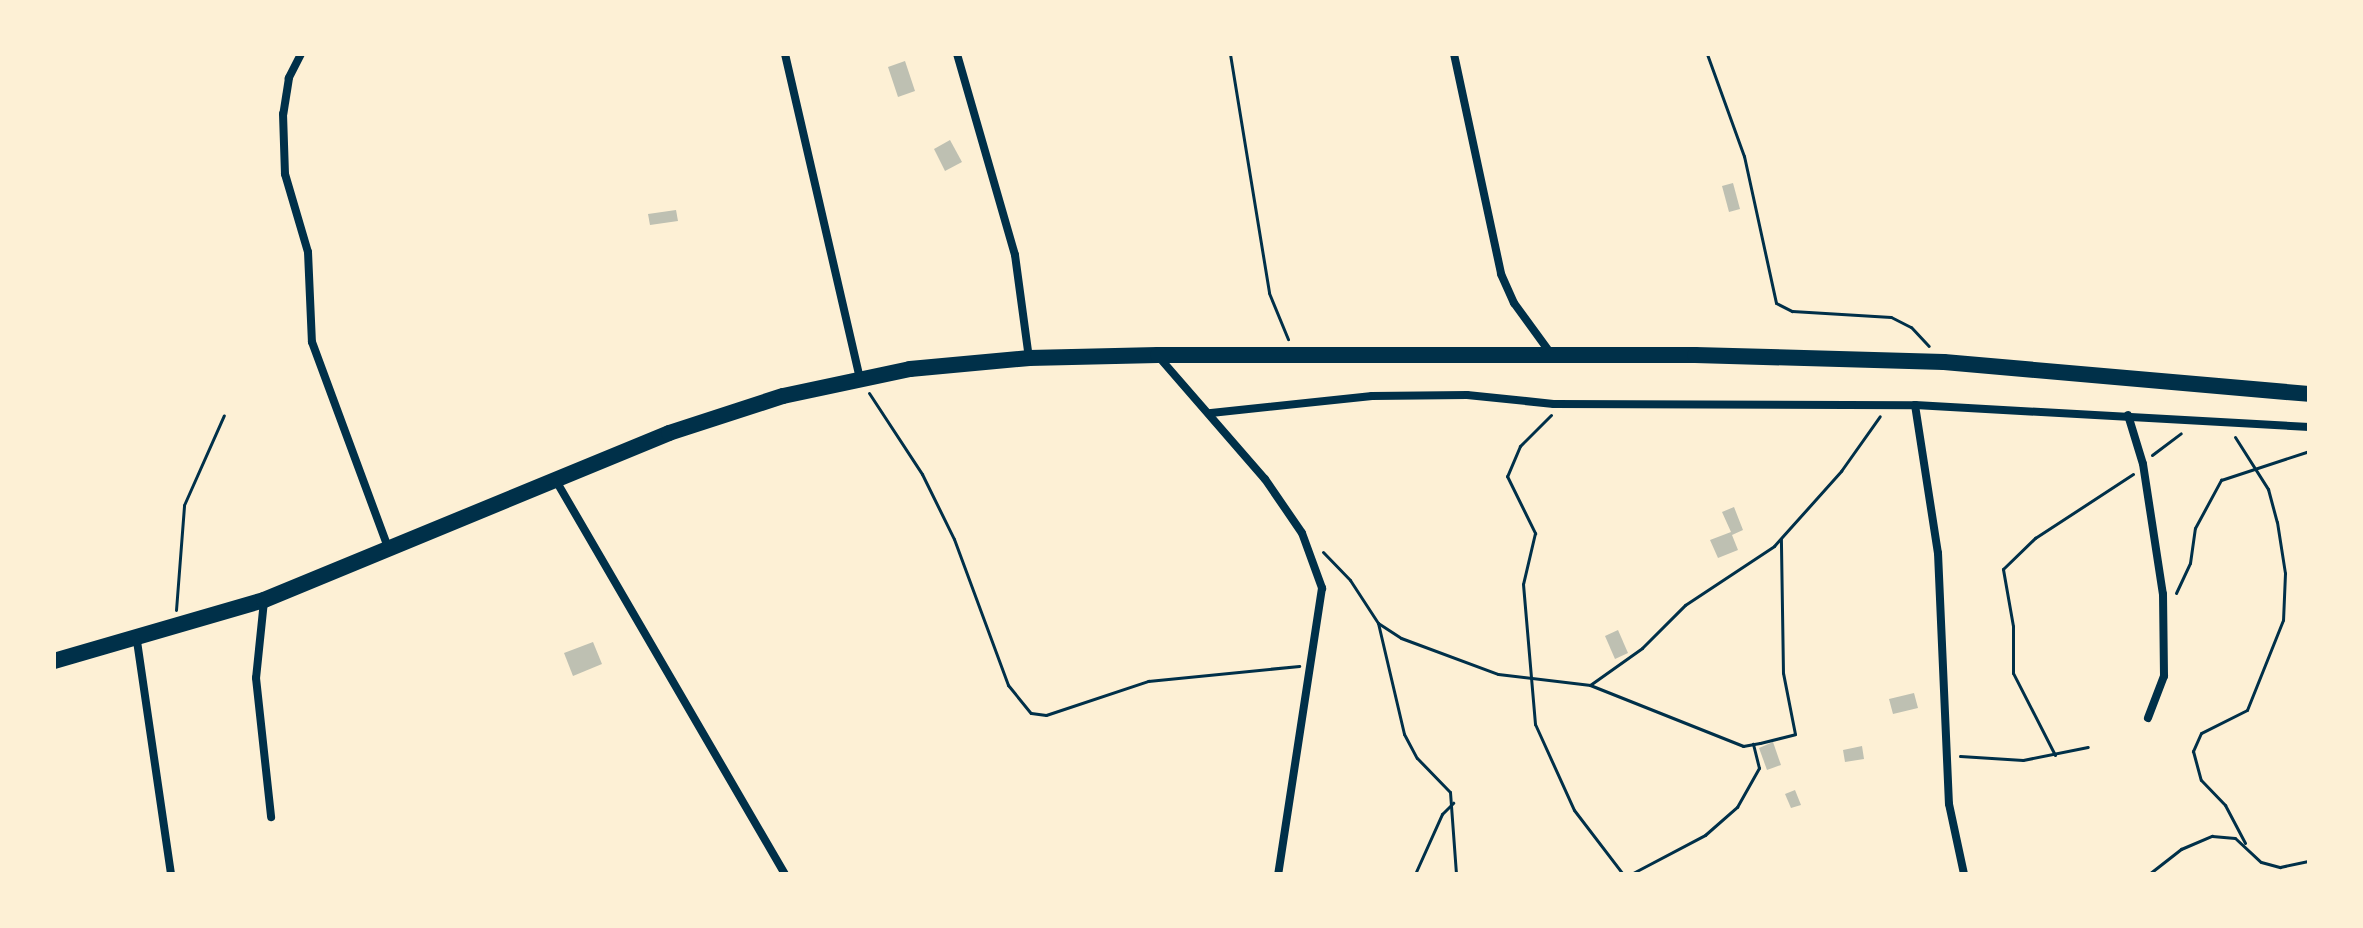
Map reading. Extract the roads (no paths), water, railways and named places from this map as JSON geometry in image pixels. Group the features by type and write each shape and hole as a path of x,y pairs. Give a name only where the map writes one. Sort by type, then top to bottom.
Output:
{"highway":[{"path":"54,661 137,641 264,600 390,551 554,478 683,429 783,396 860,378 1029,358 1552,354 1944,362 2309,394"}],"street":[{"path":"301,54 289,78 283,114 285,174 308,252 312,342 390,551"},
{"path":"785,54 860,378"},
{"path":"957,54 1015,255 1029,358"},
{"path":"1454,54 1505,288 1552,354"},
{"path":"1158,355 1211,413 1302,533 1322,588 1278,874"},
{"path":"1211,413 1372,396 1467,395 1561,403 1915,405 2309,427"},
{"path":"1915,405 1938,553 1949,804 1964,874"},
{"path":"2128,415 2143,464 2164,605 2164,676 2148,718"},
{"path":"554,478 785,874"},
{"path":"264,600 256,678 271,817"},
{"path":"137,641 171,874"}]}
